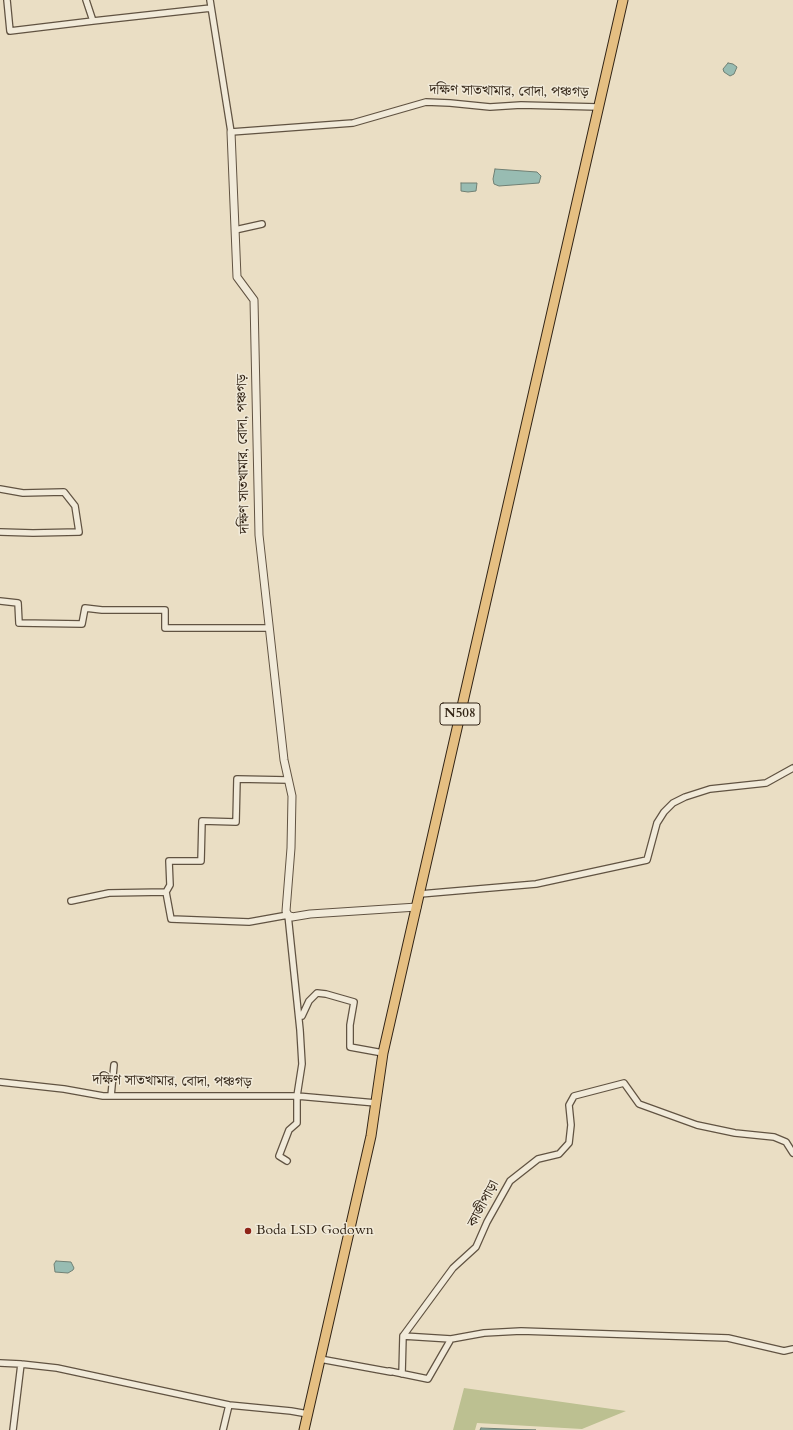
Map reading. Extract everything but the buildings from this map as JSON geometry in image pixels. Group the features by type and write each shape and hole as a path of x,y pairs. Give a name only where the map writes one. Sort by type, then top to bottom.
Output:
{"highway":[{"name":"N508","path":"304,1430 371,1136 383,1053 623,0"}],"street":[{"path":"7,0 10,31 211,8"},
{"path":"86,0 94,21"},
{"name":"দক্ষিণ সাতখামার, বোদা, পঞ্চগড়","path":"210,0 231,132 237,277 254,300 259,535 284,760 292,796 291,848 286,911 288,915 302,1064 296,1096 297,1123 289,1130 279,1156 287,1161"},
{"name":"দক্ষিণ সাতখামার, বোদা, পঞ্চগড়","path":"231,132 353,123 426,102 490,107 521,105 598,107"},
{"path":"235,230 262,224"},
{"path":"0,489 23,493 64,492 75,506 78,532 33,534 0,532"},
{"path":"0,601 18,603 19,623 82,624 85,608 102,610 165,610 165,628 269,628"},
{"path":"420,894 536,884 647,860 657,823 664,812 673,803 684,797 710,789 766,784 793,768"},
{"path":"288,780 237,779 236,822 202,821 201,861 169,861 170,885 166,892 171,919 249,922 288,915 292,917 310,914 417,907"},
{"path":"71,901 109,893 166,892"},
{"path":"302,1016 309,1001 317,993 354,1002 350,1025 350,1047 383,1053"},
{"path":"111,1096 114,1065"},
{"name":"দক্ষিণ সাতখামার, বোদা, পঞ্চগড়","path":"0,1082 111,1096 296,1096 376,1103"},
{"name":"কাজীপাড়া","path":"403,1336 453,1268 476,1247 487,1222 510,1181 538,1160 559,1154 569,1143 571,1125 569,1105 574,1096 624,1083 639,1104 697,1125 735,1133 774,1137 786,1142 793,1153"},
{"path":"389,1371 402,1374 403,1336 451,1339 484,1333 521,1331 610,1333 728,1338 784,1351 793,1349"},
{"path":"320,1358 428,1379 451,1339"},
{"path":"0,1364 21,1364 57,1368 229,1405 308,1414"},
{"path":"13,1430 21,1364"},
{"path":"223,1430 229,1405"}],"green space":[{"path":"464,1388 626,1411 582,1429 477,1423 475,1430 453,1430"}],"water":[{"path":"728,63 737,67 734,74 730,76 724,72 723,69"},
{"path":"495,169 537,172 541,176 539,183 499,186 494,184 493,179"},
{"path":"461,183 477,183 476,191 461,191"},
{"path":"56,1261 71,1262 74,1268 68,1273 55,1272 54,1264"},
{"path":"481,1428 533,1430 480,1430"}],"place":[{"name":"Boda LSD Godown","path":"248,1231"}]}
